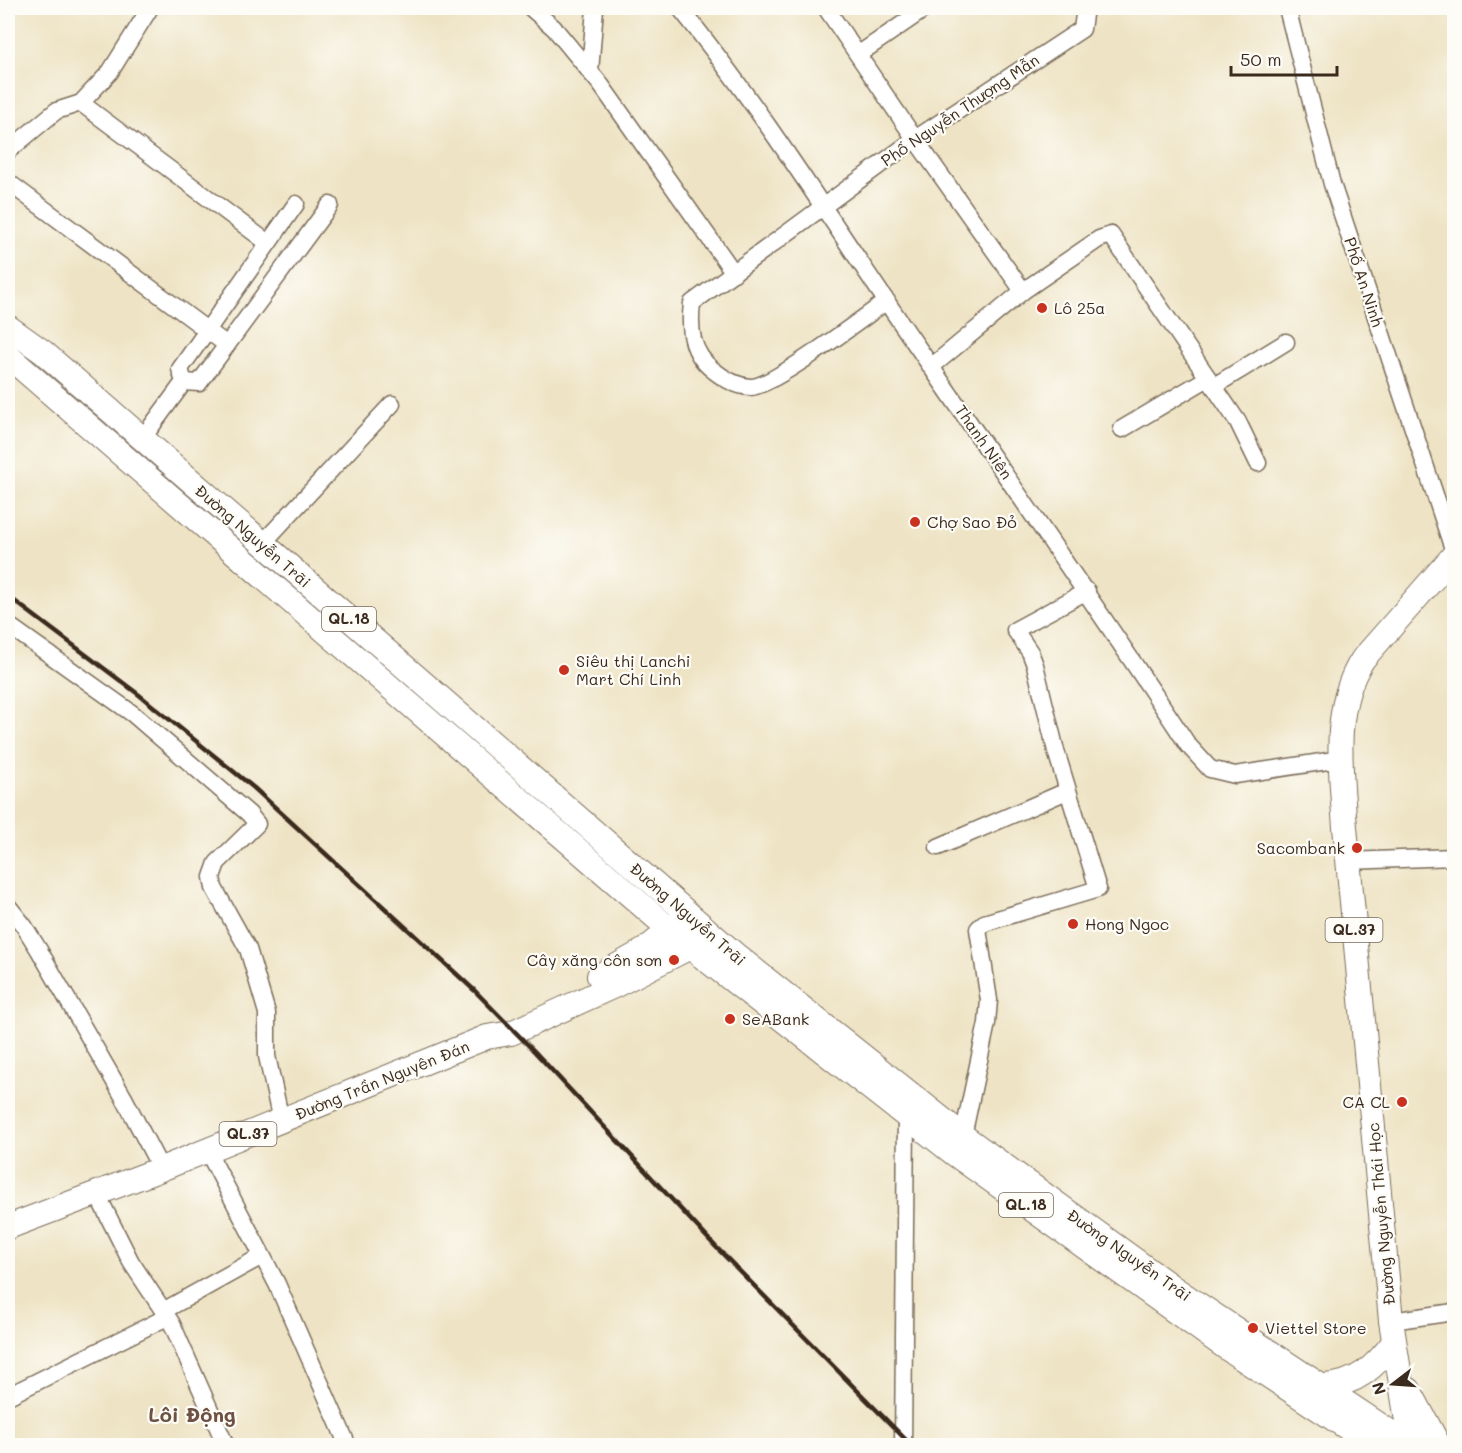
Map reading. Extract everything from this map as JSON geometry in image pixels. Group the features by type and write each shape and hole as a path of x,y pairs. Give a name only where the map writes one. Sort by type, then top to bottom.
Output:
{"highway":[{"name":"Đường Nguyễn Trãi","path":"8,327 43,352 262,544 688,931 906,1116 959,1146 1325,1386 1411,1446"},
{"name":"Đường Nguyễn Trãi","path":"8,356 559,816"},
{"name":"Đường Nguyễn Thái Học","path":"1411,1446 1394,1342 1348,861 1341,759 1343,702 1353,675 1400,614 1455,554"},
{"name":"Đường Nguyễn Trãi","path":"688,931 959,1146 1228,1349 1375,1446"},
{"name":"Đường Trần Nguyên Đán","path":"8,1227 161,1169 487,1036 511,1033 616,985 688,931"},
{"path":"1325,1386 1337,1385 1365,1375 1378,1363 1394,1342 1439,1446"}],"street":[{"path":"8,151 56,111 81,103 110,72 150,8"},
{"path":"531,8 554,28 590,72 734,273"},
{"path":"590,72 595,8"},
{"name":"Thanh Niên","path":"680,8 730,70 1087,591 1188,745 1210,769 1235,775 1341,759"},
{"path":"826,8 1023,291"},
{"name":"Phố Nguyễn Thượng Mẫn","path":"887,301 774,379 752,387 725,379 703,362 689,330 692,303 915,139 1082,29 1085,8"},
{"name":"Phố An Ninh","path":"1287,8 1332,184 1455,554"},
{"path":"859,54 917,10"},
{"path":"81,103 268,243"},
{"path":"8,182 227,345"},
{"path":"184,382 180,369 296,204"},
{"path":"184,382 199,383 330,205"},
{"path":"931,366 1023,291 1099,239 1112,235 1238,422 1258,463"},
{"path":"1122,429 1286,342"},
{"path":"142,439 184,382"},
{"path":"262,544 392,404"},
{"path":"959,1146 987,1023 989,1000 978,929 984,923 1098,889 1067,791 1033,658 1015,630 1087,591"},
{"path":"10,630 133,714 249,814 257,824 217,863 212,877 214,888 248,949 267,1012 267,1056 281,1121"},
{"path":"938,847 1067,791"},
{"path":"1348,861 1455,857"},
{"path":"8,906 39,950 124,1098 161,1169"},
{"path":"903,1446 906,1116"},
{"path":"207,1150 262,1256 348,1446"},
{"path":"97,1194 130,1262 165,1314 204,1390 226,1446"},
{"path":"8,1396 165,1314 262,1256"},
{"path":"1394,1342 1455,1312"}],"railway":[{"path":"8,596 138,694 254,788 474,990 535,1052 715,1246 912,1446"}],"place":[{"name":"Lô 25a","path":"1042,308"},
{"name":"Chợ Sao Đỏ","path":"915,522"},
{"name":"Siêu thị Lanchi Mart Chí Linh","path":"564,670"},
{"name":"Sacombank","path":"1357,848"},
{"name":"Hong Ngoc","path":"1073,924"},
{"name":"Cây xăng côn sơn","path":"674,960"},
{"name":"SeABank","path":"730,1019"},
{"name":"CA CL","path":"1402,1102"},
{"name":"Viettel Store","path":"1253,1328"}],"district":[{"name":"Lôi Động","path":"192,1415"}]}
